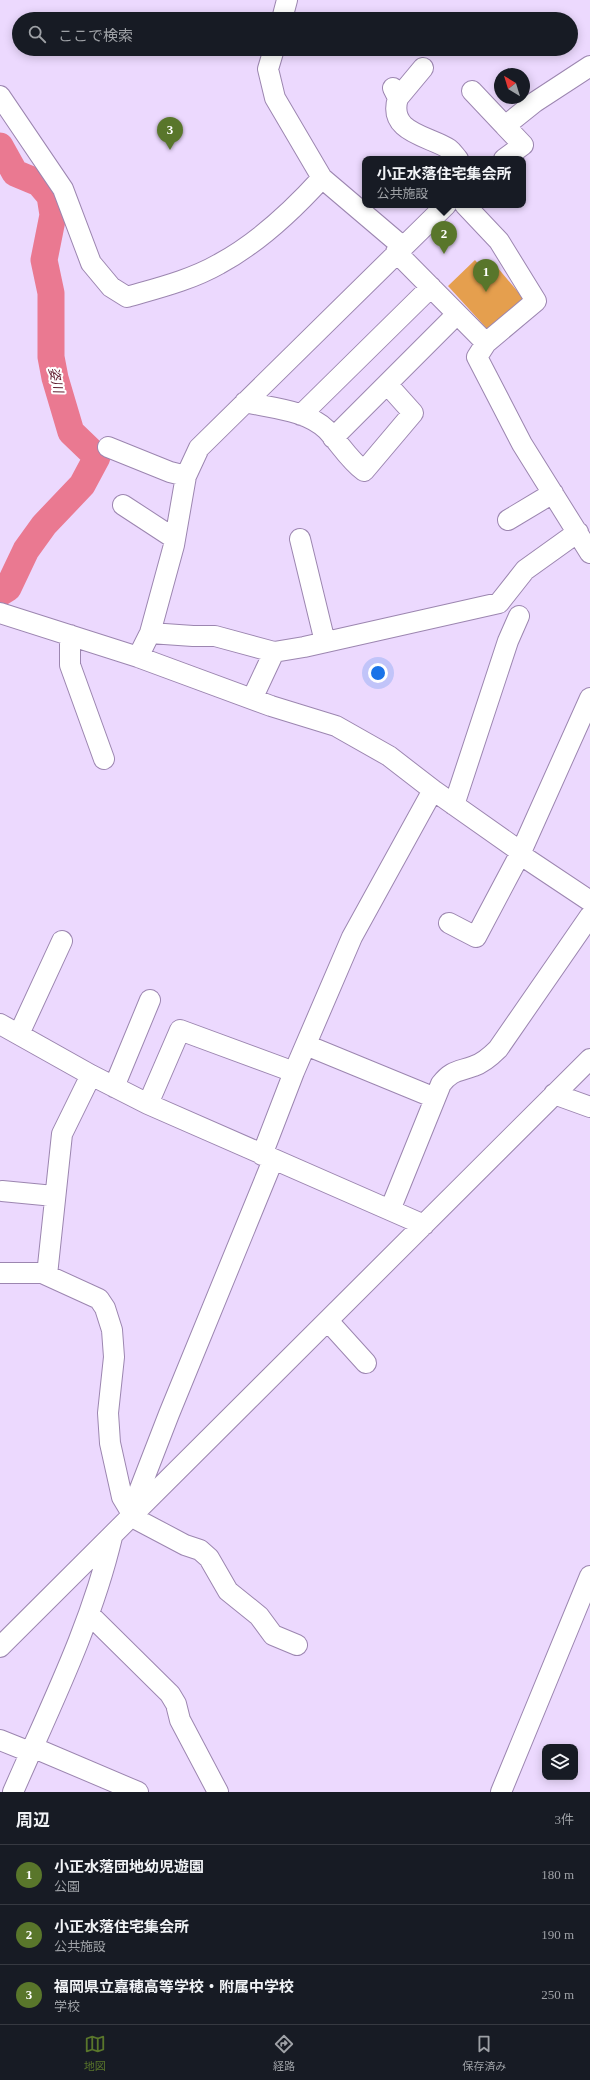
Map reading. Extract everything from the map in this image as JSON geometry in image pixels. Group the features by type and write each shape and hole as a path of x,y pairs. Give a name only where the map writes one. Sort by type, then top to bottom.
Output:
{"street":[{"path":"284,12 287,0"},
{"path":"272,56 268,69 275,98 322,178 399,249 431,287 486,343"},
{"path":"505,126 535,102 590,66"},
{"path":"423,68 396,93 396,106 401,123 418,136 450,150 455,156"},
{"path":"472,91 523,145 508,156"},
{"path":"0,96 63,189 91,263 111,287 127,297 179,282 220,264 298,205 322,178"},
{"path":"138,657 150,633 175,539 186,476 199,448 399,249 443,208"},
{"path":"150,633 215,636 274,652 325,642 499,603 525,570 585,540 522,444 477,356 486,343 536,301 499,241 468,208"},
{"path":"301,415 431,287"},
{"path":"333,438 458,314"},
{"path":"245,402 301,415 320,424 355,464 364,471 413,413 387,384"},
{"path":"108,447 170,472 186,476"},
{"path":"508,520 553,493"},
{"path":"122,505 175,539"},
{"path":"300,539 325,642"},
{"path":"0,613 138,657 252,699 336,726 389,756 433,790 521,852 524,857 590,901"},
{"path":"454,805 508,641 519,616"},
{"path":"70,636 70,665 104,758"},
{"path":"252,699 274,652"},
{"path":"449,923 476,937 521,852 590,698"},
{"path":"132,1514 168,1414 267,1157 294,1072 352,937 433,790"},
{"path":"390,1210 441,1084 448,1075 455,1071 475,1066 489,1058 498,1050 590,916"},
{"path":"19,1034 62,941"},
{"path":"114,1087 150,1000"},
{"path":"0,1024 91,1075 148,1104 424,1225"},
{"path":"148,1104 180,1030 294,1072"},
{"path":"306,1045 435,1098"},
{"path":"0,1647 112,1537 132,1514 328,1322 590,1059"},
{"path":"47,1275 54,1196 62,1134 91,1075"},
{"path":"554,1094 590,1107"},
{"path":"2,1191 54,1196"},
{"path":"0,1273 42,1273 99,1299 105,1308 112,1330 114,1357 108,1414 110,1442 122,1497 132,1514 185,1545 200,1550 208,1558 228,1591 258,1616 273,1634 297,1645"},
{"path":"328,1322 366,1363"},
{"path":"13,1792 89,1614 103,1575 112,1537"},
{"path":"501,1792 590,1576"},
{"path":"89,1614 170,1694 176,1704 180,1720 218,1792"},
{"path":"0,1740 31,1750 138,1792"}],"shaded area":[{"path":"475,260 485,272 497,267 524,299 489,331 448,286"}],"waterway":[{"name":"姿川","path":"0,146 15,173 39,183 50,196 53,215 44,260 51,293 51,357 55,378 71,432 97,457 82,485 44,525 26,550 8,588 0,593"}],"place":[{"name":"福岡県立嘉穂高等学校・附属中学校","path":"170,150"},
{"name":"小正水落住宅集会所","path":"444,254"},
{"name":"小正水落団地幼児遊園","path":"486,292"}]}
